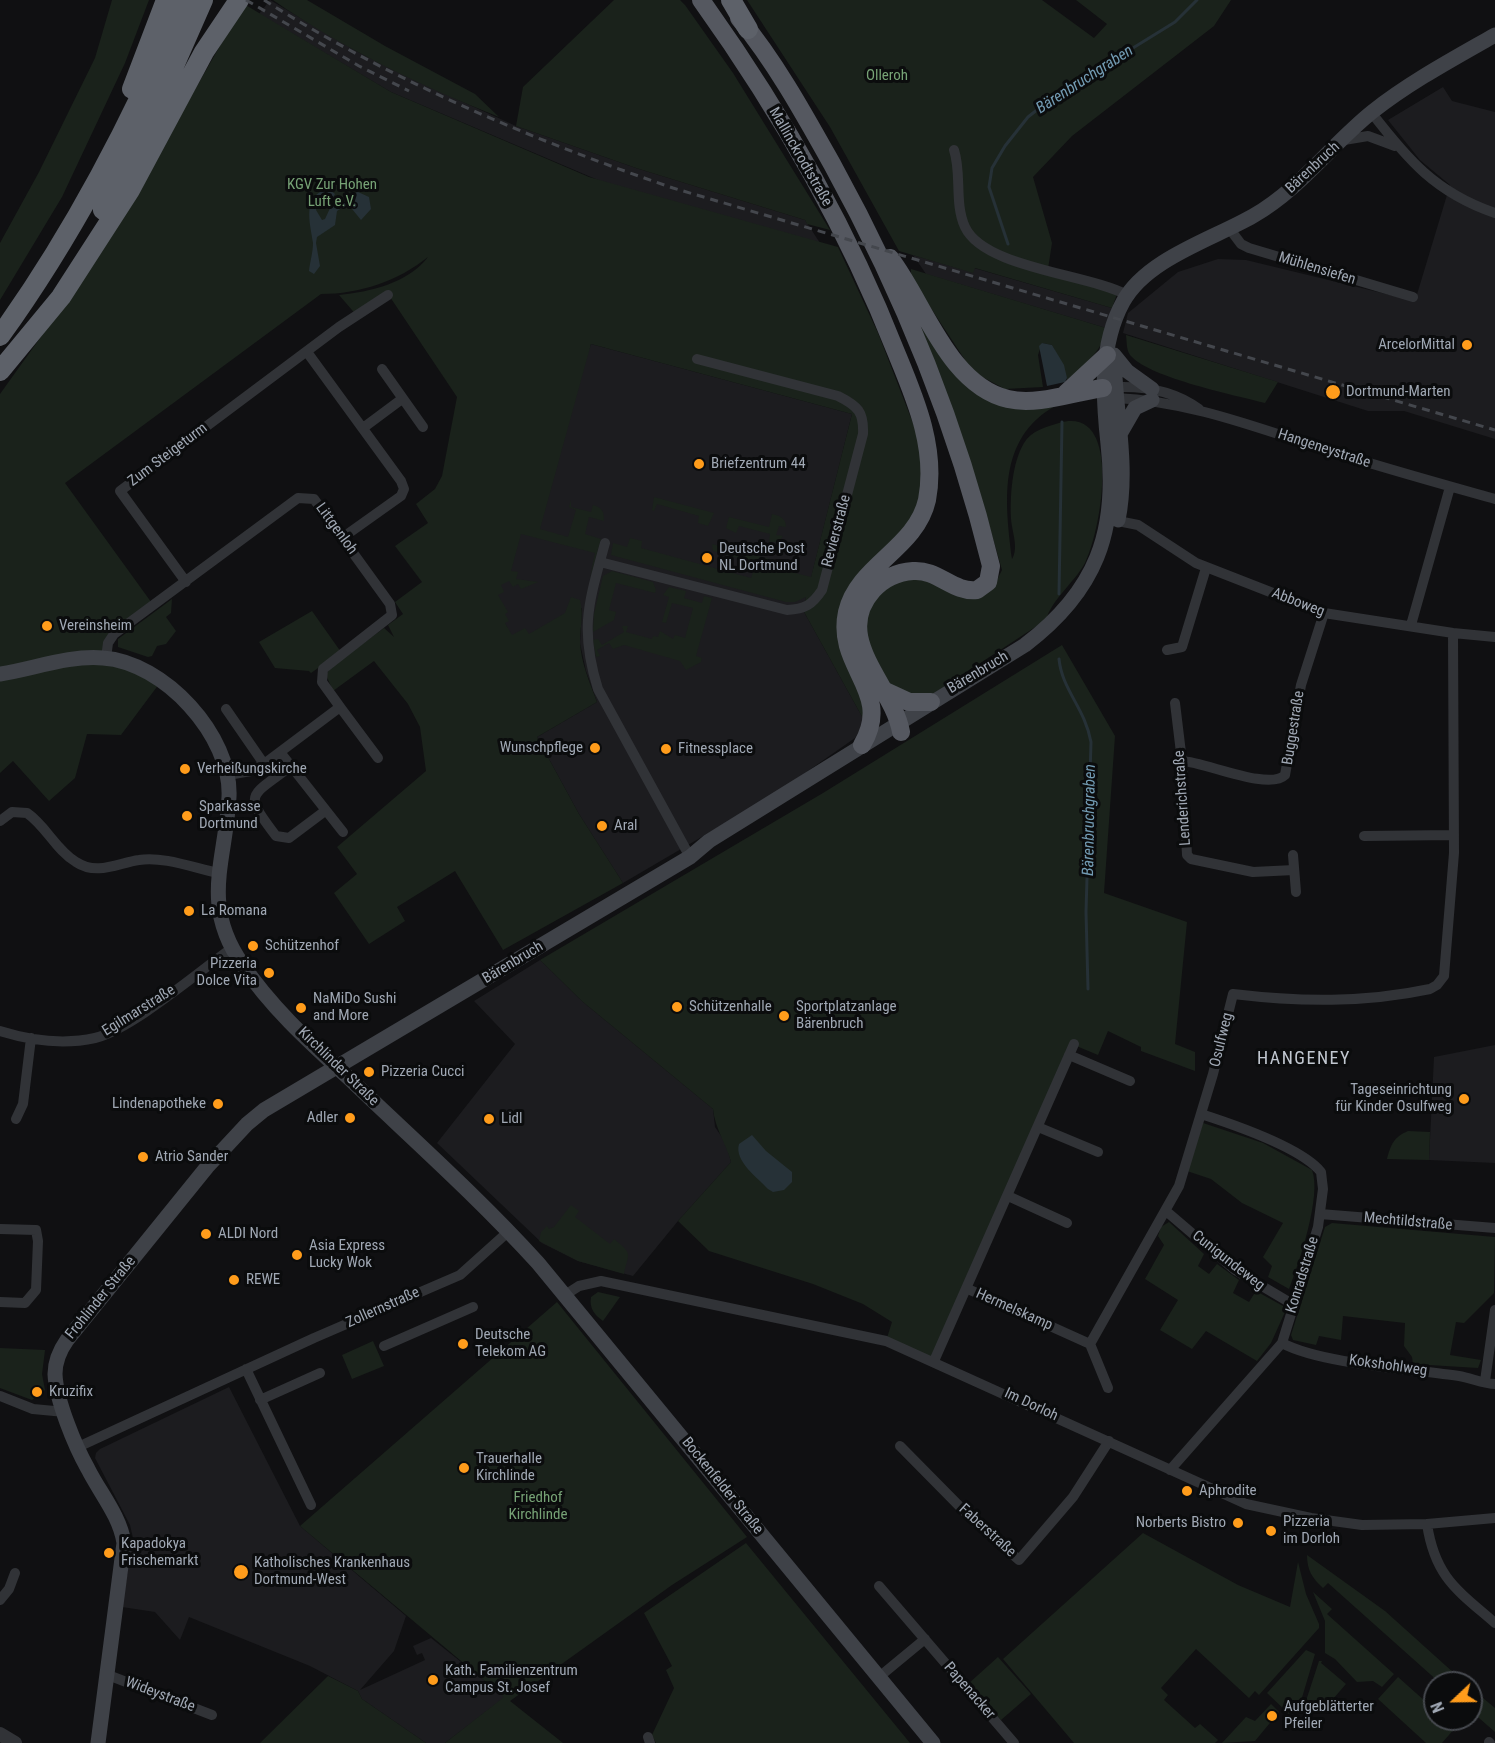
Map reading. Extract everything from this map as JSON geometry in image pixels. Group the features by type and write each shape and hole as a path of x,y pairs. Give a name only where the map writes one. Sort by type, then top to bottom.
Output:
{"highway":[{"path":"93,189 106,147 134,84 166,0"},
{"path":"0,336 27,299 126,130 184,0"},
{"path":"34,329 104,209 148,125 204,0"},
{"path":"204,52 224,0"},
{"path":"0,371 61,297 130,190 204,52 239,0"},
{"path":"687,0 758,87"},
{"name":"Mallinckrodtstraße","path":"701,0 758,87 830,207 884,321 921,415 927,448 929,479 924,509 915,528 867,577 850,602 845,627 846,640 874,689"},
{"name":"Mallinckrodtstraße","path":"724,0 748,29 810,124 866,225"},
{"path":"731,0 748,29"},
{"path":"866,225 899,269 949,353 975,383 1008,399 1112,391"},
{"path":"862,745 869,733 874,716 874,689 858,635 861,611 870,593 894,575 916,570 929,572 963,589 977,590 988,582 992,566 943,407 904,309 866,225"},
{"path":"1065,394 1111,355"},
{"path":"874,689 909,702 932,702"},
{"path":"874,689 897,727"}],"main road":[{"name":"Bärenbruch","path":"336,1066 690,858 714,849 932,702 1040,633 1067,608 1090,574 1102,546 1111,505 1112,335 1119,309 1128,296 1165,262 1254,215 1289,191 1371,112 1408,86 1495,35"},
{"path":"1111,355 1152,394 1135,408 1120,434"},
{"name":"Bärenbruch","path":"690,858 709,841 862,745 1035,650 1057,632 1095,580 1118,520 1124,477 1120,434 1112,391"},
{"path":"0,674 69,661 106,658 141,668 173,690 210,734 228,775"},
{"name":"Kirchlinder Straße","path":"228,775 228,812 218,873 219,906 232,948 278,1009 509,1231"},
{"name":"Frohlinder Straße","path":"98,1743 124,1543 119,1524 78,1447 65,1412 55,1373 57,1360 65,1342 229,1142 264,1110 336,1066"},
{"name":"Bockenfelder Straße","path":"509,1231 565,1295 933,1743"}],"street":[{"path":"1371,112 1414,165 1438,185 1468,203 1495,213"},
{"path":"1341,141 1368,136 1387,141 1400,149"},
{"path":"954,150 960,212 966,228 981,246 1016,261 1128,296"},
{"name":"Mühlensiefen","path":"1229,228 1241,244 1249,248 1413,297"},
{"name":"Zum Steigeturm","path":"186,582 120,491 307,352 388,295"},
{"path":"307,352 401,481 404,489 401,496 342,538"},
{"name":"Revierstraße","path":"600,562 787,610 803,609 814,602 822,590 863,434 864,416 854,404 838,396 696,359"},
{"path":"382,369 423,428"},
{"name":"Hangeneystraße","path":"1112,391 1152,394 1495,499"},
{"path":"363,428 402,399"},
{"path":"1411,625 1450,487"},
{"name":"Littgenloh","path":"106,658 108,643 114,634 298,498 314,499 393,609 389,620 321,673 322,682 378,758"},
{"name":"Abboweg","path":"1118,520 1132,522 1206,568 1324,613 1495,637"},
{"path":"605,543 590,600 586,634 591,666 598,689 690,858"},
{"path":"1167,650 1182,647 1206,568"},
{"name":"Buggestraße","path":"1182,761 1275,780 1286,775 1301,685 1324,613"},
{"name":"Osulfweg","path":"1090,1344 1166,1211 1182,1177 1233,994 1281,1000 1355,1000 1417,992 1441,982 1447,961 1454,835 1452,691 1454,633"},
{"name":"Lenderichstraße","path":"1174,703 1182,761 1187,855 1191,859 1253,872 1294,870"},
{"path":"228,775 251,771 264,764 340,707"},
{"path":"225,710 264,764"},
{"path":"280,752 343,832"},
{"path":"291,766 256,793 253,800 254,807 276,836 289,838 325,811"},
{"path":"0,821 12,812 27,813 70,858 84,866 100,869 141,859 218,873"},
{"path":"1364,836 1454,835"},
{"path":"1293,855 1296,892"},
{"name":"Egilmarstraße","path":"0,1031 31,1038 81,1041 105,1035 159,1001 232,948"},
{"path":"16,1119 23,1104 31,1038"},
{"path":"968,1289 1072,1050 1130,1081"},
{"name":"Konradstraße","path":"1170,1470 1231,1404 1282,1343 1320,1214 1323,1178 1313,1164 1248,1130 1201,1114"},
{"path":"1038,1127 1098,1152"},
{"path":"1008,1196 1067,1223"},
{"name":"Cunigundeweg","path":"1166,1211 1235,1270 1294,1305"},
{"name":"Mechtildstraße","path":"1320,1214 1495,1228"},
{"path":"0,1229 36,1230 38,1241 36,1290 33,1296 25,1304 0,1302"},
{"name":"Zollernstraße","path":"78,1447 246,1369 460,1275 509,1231"},
{"name":"Im Dorloh","path":"565,1295 579,1286 601,1281 886,1341 1245,1504 1362,1525 1427,1524 1495,1518"},
{"name":"Hermelskamp","path":"934,1361 968,1289 1090,1344"},
{"path":"384,1346 473,1307"},
{"path":"1490,1382 1495,1310"},
{"name":"Kokshohlweg","path":"1282,1343 1300,1350 1342,1359 1490,1382"},
{"path":"1090,1344 1108,1388"},
{"path":"246,1369 311,1505"},
{"path":"261,1400 320,1373"},
{"path":"0,1396 42,1410 65,1412"},
{"name":"Faberstraße","path":"900,1446 972,1519 1019,1560 1073,1497 1109,1441"},
{"path":"1427,1524 1439,1568 1447,1581 1495,1623"},
{"path":"0,1600 9,1589 15,1573"},
{"name":"Papenacker","path":"879,1586 1014,1743"},
{"path":"879,1677 925,1639"},
{"name":"Wideystraße","path":"108,1675 212,1715"},
{"path":"0,1734 15,1743"}],"shaded area":[{"path":"270,0 360,53 516,126 636,168 805,220 820,243 605,183 391,92 259,14"},
{"path":"1443,87 1452,101 1495,112 1495,439 1404,411 1368,411 1123,333 1128,313 1178,272 1218,259 1246,260 1415,301 1450,185 1420,160 1388,120"},
{"path":"322,191 331,191 335,194 332,199 322,193 316,210 322,220 325,219 332,204 344,203 348,195 358,192 369,197 371,209 361,220 348,204 337,211 335,225 317,237 320,266 314,274 309,271 313,243 309,214 312,201"},
{"path":"913,255 972,272 974,268 1112,308 1106,328 926,274"},
{"path":"1042,343 1052,345 1064,365 1067,378 1065,382 1047,386 1039,346"},
{"path":"591,344 852,414 803,610 865,722 855,738 775,794 623,883 579,814 537,737 597,702 586,671 580,643 582,608 515,643 501,616 496,585 520,532"},
{"path":"540,960 583,1002 713,1109 715,1127 726,1143 731,1162 633,1276 578,1261 542,1243 437,1143 515,1044 474,1001"},
{"name":"Tageseinrichtung für Kinder Osulfweg","path":"1495,1045 1495,1163 1429,1160 1434,1057"},
{"path":"752,1135 766,1151 792,1172 792,1182 784,1190 773,1192 768,1189 743,1163 738,1150 739,1144"},
{"name":"Katholisches Krankenhaus Dortmund-West","path":"229,1387 300,1526 406,1616 394,1651 360,1690 425,1660 422,1653 417,1655 413,1646 431,1638 505,1697 445,1743 426,1743 362,1699 358,1691 310,1666 189,1617 180,1640 155,1612 122,1607 133,1538 130,1525 95,1458 96,1453 100,1449"}],"green space":[{"path":"112,0 149,0 125,63 62,197 0,300 0,243 39,172 95,58"},
{"path":"273,0 307,0 385,46 475,94 499,117 440,92 354,50"},
{"path":"614,0 680,0 685,5 733,73 830,230 807,224 805,220 636,168 516,126 523,87"},
{"name":"Olleroh","path":"747,0 1042,0 1094,38 1107,24 1076,0 1231,0 1214,26 1072,136 1033,177 1052,243 1048,269 1118,291 1112,308 975,268 973,273 899,251 830,127"},
{"name":"KGV Zur Hohen Luft e.V.","path":"244,4 391,92 589,177 838,247 878,333 916,431 921,452 922,491 911,522 853,586 868,706 865,722 803,610 806,597 795,602 786,602 611,555 613,543 627,547 630,538 642,541 641,548 751,578 754,569 758,570 759,564 713,551 712,544 785,563 783,570 811,577 852,414 591,344 540,529 568,537 576,510 569,507 571,500 571,507 591,512 593,505 601,509 604,521 589,517 585,534 601,539 590,578 595,553 521,534 511,571 518,572 516,579 538,582 521,589 518,584 513,587 509,581 501,585 504,592 498,595 508,612 505,614 509,621 505,623 512,635 525,628 529,634 565,613 571,597 580,600 582,658 597,702 537,737 579,814 623,883 503,950 455,871 397,907 405,921 369,944 334,893 357,874 337,847 426,771 420,727 408,704 374,661 333,691 326,675 330,668 384,628 394,637 388,625 403,614 395,602 422,582 395,546 428,523 416,504 435,489 442,476 457,397 390,297 358,317 339,295 388,285 420,266 428,257 404,273 364,289 321,294 65,483 154,606 114,634 105,657 162,680 121,735 87,734 75,778 49,801 13,761 0,773 0,394 63,306 139,187"},
{"path":"911,269 1106,328 1104,336 1092,357 1067,380 1052,345 1042,343 1038,355 1043,387 1005,389 973,372 911,278"},
{"path":"910,303 969,384 1055,406 1036,420 1023,436 1014,454 1007,494 1012,559 1015,545 1011,519 1013,480 1020,451 1031,435 1059,423 1079,422 1093,432 1100,451 1102,474 1097,525 1085,563 1053,605 1046,620 933,694 919,698 889,687 863,633 874,596 902,578 993,588 1002,570 960,435"},
{"path":"1126,335 1278,382 1265,403 1194,385 1142,365 1129,353"},
{"path":"654,497 714,513 708,526 698,523 699,516 657,504 654,511 652,510"},
{"path":"772,514 782,518 786,524 786,527 779,526 776,535 783,536 778,542 769,542 770,534 739,526 736,533 726,528 729,517 769,527"},
{"path":"612,571 653,582 656,590 655,593 616,583 609,610 616,612 614,620 593,632 594,614 603,576"},
{"path":"669,587 686,591 684,598 702,603 704,596 712,598 696,656 702,658 701,662 686,670 680,661 624,645 613,649 609,643 597,650 600,656 596,657 593,640 598,639 602,645 624,632 622,626 628,626 626,632 652,639 653,636 658,637 660,631 673,639 675,635 685,638 693,608 672,603 666,623 662,622 669,597 663,595"},
{"path":"172,599 171,613 166,617 176,631 166,644 157,646 152,656 148,657 118,647 118,639"},
{"path":"312,611 341,652 311,673 275,668 259,642"},
{"path":"1062,645 1115,736 1104,893 1187,922 1175,1044 1195,1052 1195,1071 1141,1051 1141,1047 1108,1031 1098,1055 1074,1045 934,1361 886,1341 892,1322 863,1304 813,1284 709,1251 678,1221 731,1162 713,1109 583,1002 540,960 823,793"},
{"path":"1203,1123 1263,1143 1312,1170 1314,1195 1312,1212 1289,1289 1268,1277 1272,1266 1263,1257 1283,1223 1242,1203 1211,1179 1187,1171"},
{"path":"1408,1131 1430,1132 1429,1160 1387,1159 1394,1142"},
{"path":"571,1205 579,1211 575,1217 610,1244 614,1239 625,1248 628,1258 624,1274 578,1261 539,1241 541,1232 547,1226 549,1229 554,1227"},
{"path":"1169,1222 1204,1254 1198,1266 1209,1274 1217,1264 1239,1280 1233,1293 1249,1302 1256,1291 1283,1306 1285,1312 1271,1343 1257,1361 1206,1331 1192,1349 1160,1330 1178,1300 1145,1279 1164,1245 1158,1236 1161,1227"},
{"path":"1332,1223 1495,1237 1494,1293 1464,1323 1456,1322 1450,1355 1481,1360 1478,1368 1413,1364 1412,1357 1404,1346 1405,1323 1343,1316 1341,1340 1319,1336 1316,1345 1293,1340 1291,1335 1325,1227"},
{"path":"598,1292 620,1297 603,1321 595,1314 591,1305 591,1297"},
{"name":"Friedhof Kirchlinde","path":"557,1302 747,1537 672,1585 510,1701 563,1743 445,1743 504,1697 300,1526"},
{"path":"373,1341 384,1366 352,1379 342,1355"},
{"path":"0,1348 45,1350 42,1374 45,1390 32,1400 0,1388"},
{"path":"1143,1533 1238,1585 1290,1607 1298,1562 1306,1594 1319,1628 1259,1695 1255,1691 1249,1698 1196,1649 1161,1688 1168,1695 1164,1700 1195,1728 1200,1724 1218,1740 1215,1743 1074,1743 1003,1659"},
{"path":"746,1543 910,1743 656,1743 652,1735 674,1688 666,1670 672,1666 644,1613"},
{"path":"1307,1555 1385,1611 1452,1671 1427,1671 1328,1583 1323,1588 1313,1577"},
{"path":"1313,1592 1332,1609 1327,1614 1394,1674 1382,1687 1373,1681 1357,1682 1335,1659 1325,1653 1325,1621"},
{"path":"1306,1650 1315,1654 1301,1701 1289,1714 1267,1693"},
{"path":"998,1657 1031,1694 1001,1720 968,1684"},
{"path":"1319,1661 1322,1661 1321,1663 1346,1684 1327,1706 1324,1704 1306,1717 1302,1713"},
{"path":"328,1676 358,1691 362,1699 426,1743 260,1743"},
{"path":"1398,1677 1423,1699 1423,1731 1452,1731 1442,1743 1426,1743 1378,1699"},
{"path":"1483,1698 1495,1708 1495,1732 1483,1722"},
{"path":"1271,1704 1279,1712 1255,1741 1222,1743 1246,1717 1255,1721"}],"waterway":[{"name":"Bärenbruchgraben","path":"1008,244 989,187 992,168 1005,146 1028,117 1052,98 1175,22 1197,0"},
{"name":"Bärenbruchgraben","path":"1059,594 1062,422"},
{"name":"Bärenbruchgraben","path":"1059,659 1064,680 1084,719 1091,742 1086,912 1088,989"}],"railway":[{"path":"246,0 359,66 409,91"},
{"path":"264,0 362,57 463,106 567,149 673,188 1495,430"}],"place":[{"name":"ArcelorMittal","path":"1467,345"},
{"name":"Dortmund-Marten","path":"1333,392"},
{"name":"Briefzentrum 44","path":"699,464"},
{"name":"Deutsche Post NL Dortmund","path":"707,558"},
{"name":"Vereinsheim","path":"47,626"},
{"name":"Wunschpflege","path":"595,748"},
{"name":"Fitnessplace","path":"666,749"},
{"name":"Verheißungskirche","path":"185,769"},
{"name":"Sparkasse Dortmund","path":"187,816"},
{"name":"Aral","path":"602,826"},
{"name":"La Romana","path":"189,911"},
{"name":"Schützenhof","path":"253,946"},
{"name":"Pizzeria Dolce Vita","path":"269,973"},
{"name":"Schützenhalle","path":"677,1007"},
{"name":"NaMiDo Sushi and More","path":"301,1008"},
{"name":"Sportplatzanlage Bärenbruch","path":"784,1016"},
{"name":"Pizzeria Cucci","path":"369,1072"},
{"name":"Tageseinrichtung für Kinder Osulfweg","path":"1464,1099"},
{"name":"Lindenapotheke","path":"218,1104"},
{"name":"Adler","path":"350,1118"},
{"name":"Lidl","path":"489,1119"},
{"name":"Atrio Sander","path":"143,1157"},
{"name":"ALDI Nord","path":"206,1234"},
{"name":"Asia Express Lucky Wok","path":"297,1255"},
{"name":"REWE","path":"234,1280"},
{"name":"Deutsche Telekom AG","path":"463,1344"},
{"name":"Kruzifix","path":"37,1392"},
{"name":"Trauerhalle Kirchlinde","path":"464,1468"},
{"name":"Aphrodite","path":"1187,1491"},
{"name":"Norberts Bistro","path":"1238,1523"},
{"name":"Pizzeria im Dorloh","path":"1271,1531"},
{"name":"Kapadokya Frischemarkt","path":"109,1553"},
{"name":"Katholisches Krankenhaus Dortmund-West","path":"241,1572"},
{"name":"Kath. Familienzentrum Campus St. Josef","path":"433,1680"},
{"name":"Aufgeblätterter Pfeiler","path":"1272,1716"}],"district":[{"name":"HANGENEY","path":"1304,1059"}]}
